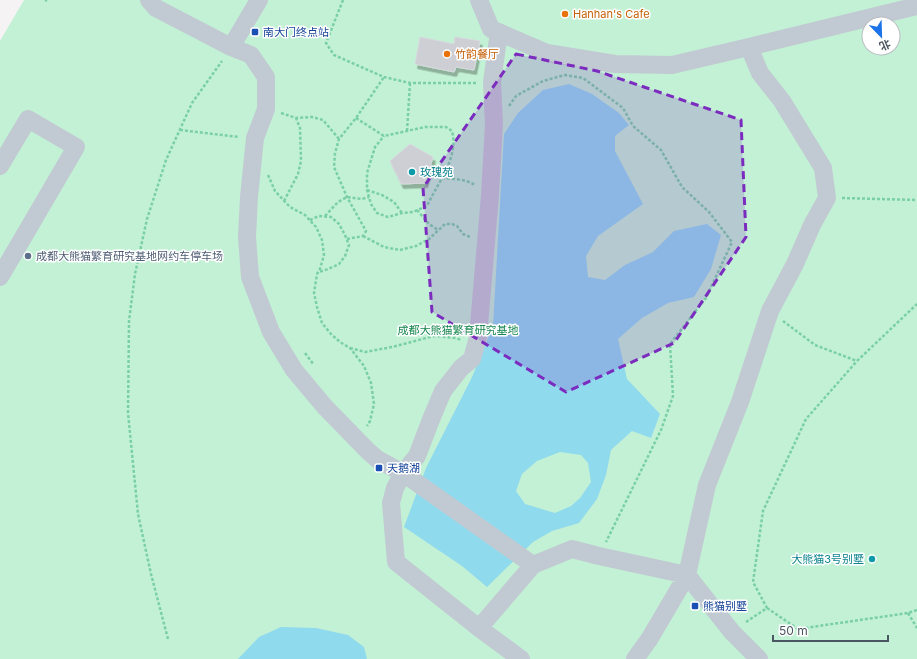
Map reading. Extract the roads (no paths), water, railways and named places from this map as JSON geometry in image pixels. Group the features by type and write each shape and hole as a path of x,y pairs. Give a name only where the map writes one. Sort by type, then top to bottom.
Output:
{"lane":[{"path":"149,0 156,8 232,47 252,55 266,77 266,109 255,138 249,197 247,237 250,277 271,332 294,370 325,407 377,459 407,475 529,562"},
{"path":"232,47 259,0"},
{"path":"479,0 491,29 547,53 615,64 672,65 917,6"},
{"path":"499,32 492,82 494,124 490,196 476,346 472,359 461,368 443,392 417,456 407,475 395,488 391,503 396,562 479,628 522,659"},
{"path":"635,659 650,638 687,575 707,485 740,402 770,312 795,264 812,225 827,198 823,168 782,102 760,73 749,47"},
{"path":"0,166 28,119 76,147 0,277"},
{"path":"479,628 529,562 572,548 599,556 687,575 732,632 759,659"}],"water":[{"name":"天鹅湖","path":"569,84 592,94 619,113 629,125 615,136 615,151 643,204 598,236 586,256 588,277 605,280 625,265 653,252 674,231 707,224 721,235 711,269 694,297 668,303 642,318 618,339 627,379 660,414 651,438 632,431 611,450 606,475 597,499 579,523 552,531 533,542 487,587 462,566 404,527 426,468 472,377 493,326 504,134 518,113 543,90","holes":["560,452 581,455 588,463 591,482 580,498 571,506 555,513 525,504 516,491 522,474 537,461"]},
{"path":"281,627 316,628 348,635 364,647 367,659 238,659 259,637"}],"place":[{"name":"Hanhan's Cafe","path":"565,14"},
{"name":"南大门终点站","path":"255,32"},
{"name":"竹韵餐厅","path":"447,54"},
{"name":"玫瑰苑","path":"412,172"},
{"name":"成都大熊猫繁育研究基地网约车停车场","path":"28,256"},
{"name":"天鹅湖","path":"379,468"},
{"name":"大熊猫3号别墅","path":"872,559"},
{"name":"熊猫别墅","path":"695,606"}],"park label":[{"name":"成都大熊猫繁育研究基地","path":"458,330"}]}
